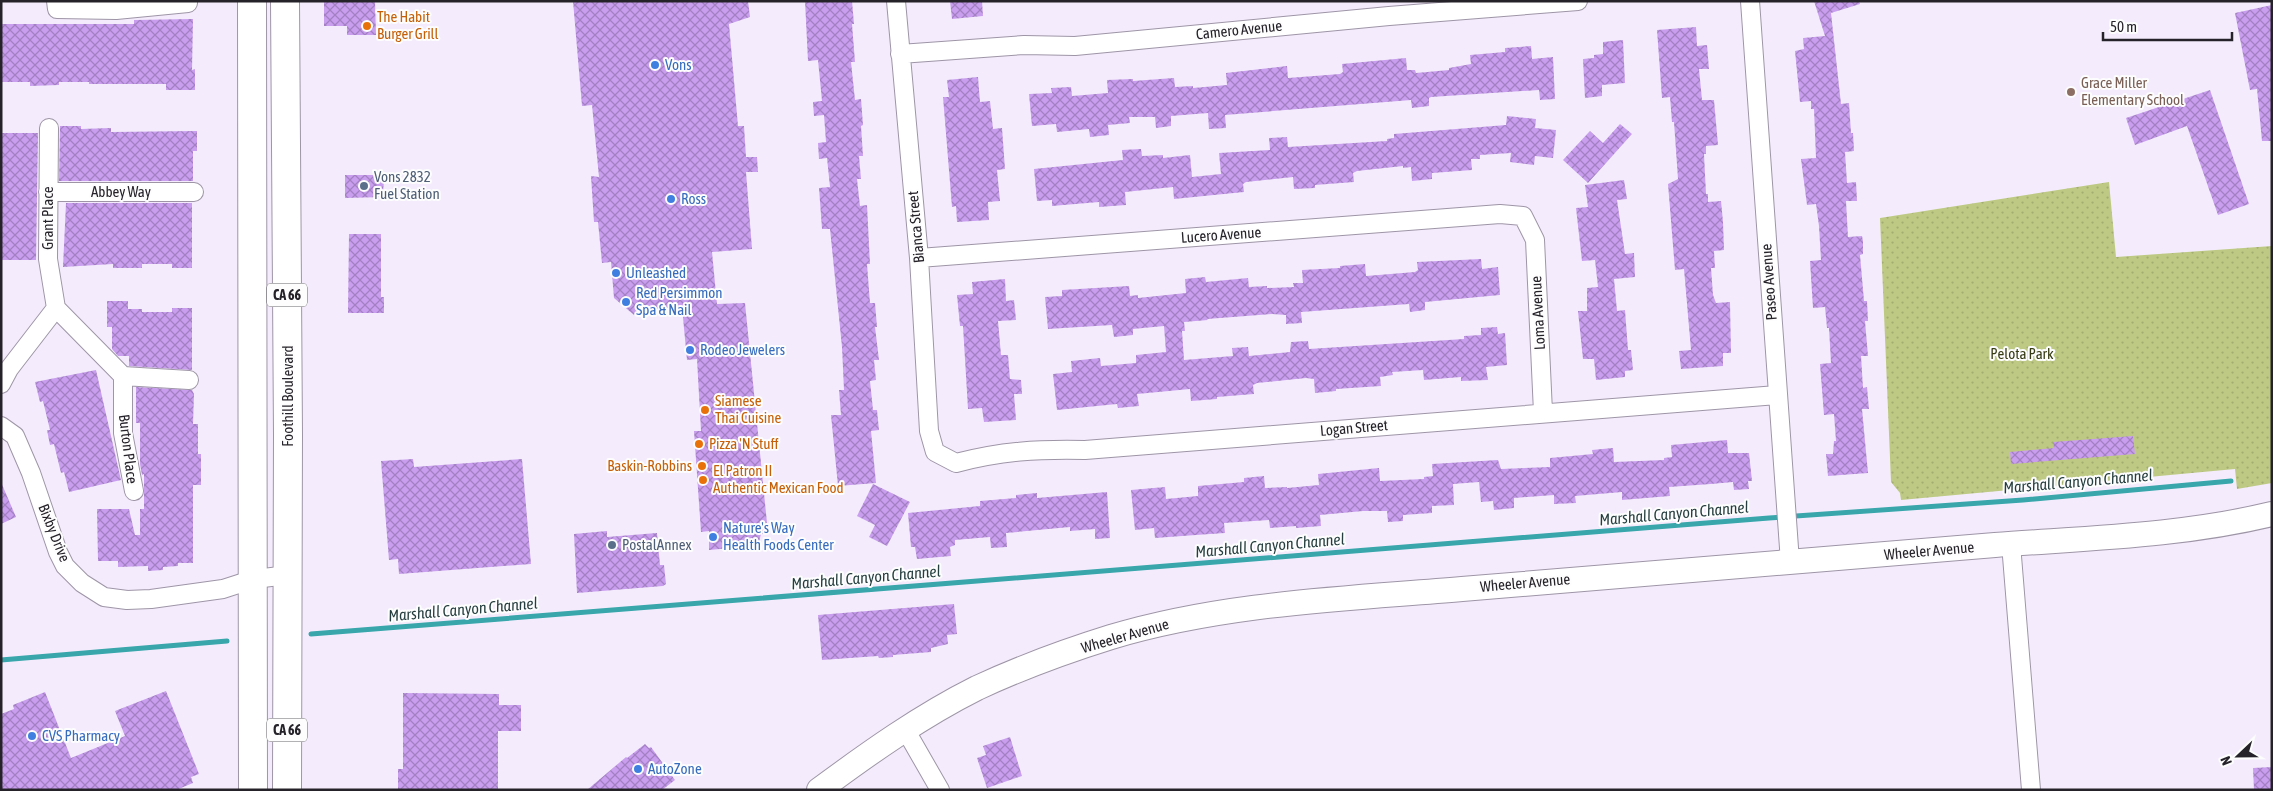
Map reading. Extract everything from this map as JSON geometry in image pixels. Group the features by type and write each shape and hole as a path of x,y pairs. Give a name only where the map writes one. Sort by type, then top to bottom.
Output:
{"main road":[{"name":"CA 66","path":"252,1 253,790"},
{"name":"Foothill Boulevard","path":"285,1 288,575 287,790"},
{"name":"Wheeler Avenue","path":"819,790 905,729 977,688 1034,665 1113,637 1203,616 1287,604 2146,534 2247,520 2272,514"}],"street":[{"name":"Bianca Street","path":"896,1 919,258 929,432 935,452"},
{"name":"Camero Avenue","path":"900,54 1024,45 1075,46 1388,8 1578,1"},
{"name":"Paseo Avenue","path":"1750,1 1790,562"},
{"path":"56,5 116,10 188,3"},
{"name":"Grant Place","path":"49,128 48,259 56,308"},
{"name":"Abbey Way","path":"48,192 194,192"},
{"name":"Lucero Avenue","path":"919,258 1500,214 1523,216"},
{"name":"Loma Avenue","path":"1523,216 1535,240 1543,412"},
{"path":"1,384 9,369 56,308 123,376 189,380"},
{"name":"Burton Place","path":"123,376 123,433 134,491"},
{"name":"Logan Street","path":"935,452 956,463 987,455 1037,449 1085,450 1543,412 1777,395"},
{"name":"Bixby Drive","path":"1,426 15,436 31,474 58,552 66,566 82,584 104,597 151,600 223,588 254,579 288,575"},
{"path":"2011,544 2031,790"},
{"path":"905,729 940,790"}],"green space":[{"name":"Pelota Park","path":"2109,182 2116,257 2272,246 2272,483 2237,489 2235,469 1901,500 1900,493 1891,482 1880,218"}],"building":[{"path":"324,1 375,1 376,35 347,35 347,26 324,26"},
{"path":"573,1 748,1 750,17 729,24 738,126 744,126 746,157 757,157 758,172 746,172 752,249 712,252 717,304 745,303 768,533 761,534 759,542 754,546 709,550 709,531 701,532 694,431 701,431 697,359 687,360 682,307 638,310 634,315 614,298 611,262 602,263 598,222 594,222 591,176 599,177 592,105 582,106"},
{"path":"805,1 852,1 855,62 851,62 855,100 861,99 863,125 861,126 863,156 859,156 861,179 857,179 860,206 867,205 870,264 867,264 870,303 875,303 877,327 875,327 879,360 874,360 876,380 870,381 873,410 877,410 879,430 871,431 876,483 838,486 831,415 841,415 839,390 844,390 842,347 830,229 822,229 819,188 830,187 827,158 819,159 818,143 826,142 824,115 814,116 813,102 822,101 818,60 808,61"},
{"path":"950,1 982,1 983,16 952,19"},
{"path":"1814,1 1859,1 1860,4 1831,13 1841,104 1849,103 1851,133 1853,133 1854,151 1845,152 1847,183 1856,182 1857,201 1846,201 1848,237 1862,236 1863,241 1863,254 1860,255 1864,301 1867,301 1868,321 1865,321 1868,356 1861,356 1863,388 1867,387 1869,409 1862,409 1868,473 1828,476 1826,454 1833,454 1834,441 1836,441 1834,414 1824,415 1820,364 1831,363 1829,328 1827,328 1825,307 1813,308 1810,261 1821,260 1819,226 1816,204 1807,205 1801,159 1816,158 1814,109 1811,109 1811,101 1800,102 1795,51 1804,49 1803,38 1825,36"},
{"path":"2272,5 2272,141 2262,141 2257,89 2250,90 2235,13"},
{"path":"193,19 192,70 195,69 195,90 166,90 166,84 59,82 59,85 30,86 30,82 1,82 1,24 134,24 134,20"},
{"path":"1696,27 1697,46 1707,45 1709,69 1699,69 1702,100 1714,100 1718,145 1706,146 1706,154 1704,154 1706,194 1708,194 1708,202 1721,201 1723,222 1724,250 1714,251 1715,268 1711,268 1713,295 1716,303 1730,302 1731,353 1723,353 1723,366 1681,369 1679,351 1691,350 1684,269 1675,270 1668,184 1678,179 1674,122 1672,122 1670,97 1662,98 1657,30"},
{"path":"1623,40 1625,83 1602,85 1602,96 1585,98 1583,59 1594,58 1594,55 1603,54 1603,42"},
{"path":"1531,46 1532,59 1553,57 1555,99 1540,100 1539,90 1431,97 1429,98 1429,106 1412,108 1411,100 1225,115 1226,128 1209,129 1208,113 1171,116 1171,126 1156,128 1155,117 1129,117 1130,123 1108,125 1109,135 1090,137 1089,129 1057,132 1056,124 1032,126 1029,94 1052,93 1051,88 1071,87 1072,96 1108,93 1107,80 1133,79 1133,81 1174,78 1175,87 1193,86 1193,88 1227,85 1226,73 1287,66 1288,78 1340,74 1343,72 1342,64 1406,58 1407,70 1415,70 1416,73 1449,70 1449,68 1471,64 1470,55 1505,52 1505,48"},
{"path":"978,77 980,102 990,101 993,129 1002,128 1005,169 997,170 1000,201 988,202 989,220 957,222 956,206 952,207 943,97 949,97 947,80"},
{"path":"2210,90 2249,204 2218,215 2187,126 2135,145 2126,118"},
{"path":"1507,116 1536,119 1535,128 1556,130 1553,158 1535,156 1534,165 1510,162 1511,153 1480,155 1480,159 1471,159 1472,170 1432,173 1432,179 1412,181 1411,167 1403,168 1403,166 1357,171 1353,173 1354,182 1315,185 1315,188 1294,189 1293,177 1246,182 1243,184 1244,192 1174,199 1173,187 1125,192 1126,205 1099,207 1099,202 1052,206 1052,200 1037,201 1034,169 1123,160 1122,150 1141,149 1142,156 1163,155 1163,158 1190,155 1192,177 1221,174 1219,153 1270,150 1269,138 1287,137 1288,147 1387,141 1387,139 1394,138 1394,134 1506,125"},
{"path":"1620,124 1632,134 1588,183 1563,160 1590,131 1603,143"},
{"path":"60,126 81,126 81,129 111,128 111,132 197,131 197,151 193,151 193,181 59,181"},
{"path":"1,133 38,133 36,260 1,260"},
{"name":"Vons 2832 Fuel Station","path":"345,175 384,175 383,197 345,198"},
{"path":"1624,180 1627,199 1617,200 1625,254 1634,253 1635,277 1614,279 1617,311 1625,310 1628,350 1631,350 1633,370 1625,371 1625,377 1596,380 1594,359 1583,359 1578,311 1587,311 1587,288 1598,287 1595,260 1582,261 1576,208 1588,207 1585,185"},
{"path":"66,203 192,203 192,268 172,268 172,264 142,264 142,268 113,268 113,264 63,267"},
{"path":"349,234 381,234 381,297 384,297 384,313 348,313"},
{"path":"1481,259 1482,269 1498,267 1500,295 1425,302 1425,310 1410,312 1409,304 1301,312 1302,323 1286,324 1286,315 1272,314 1207,319 1184,322 1185,331 1182,331 1184,360 1233,356 1232,348 1248,347 1249,356 1290,352 1291,342 1308,341 1309,349 1464,339 1464,336 1481,335 1481,328 1497,327 1498,334 1505,333 1507,365 1486,367 1488,380 1461,381 1461,377 1424,380 1423,370 1392,372 1393,375 1380,377 1381,386 1336,389 1336,391 1315,393 1314,379 1306,378 1257,383 1253,385 1254,394 1217,397 1217,399 1191,401 1190,389 1137,394 1139,406 1118,408 1117,404 1057,410 1053,374 1072,372 1071,361 1100,358 1101,366 1136,363 1136,355 1166,352 1164,326 1133,329 1133,335 1114,337 1112,325 1048,329 1045,297 1062,296 1062,290 1129,286 1130,296 1138,295 1138,298 1186,293 1185,279 1205,277 1206,282 1248,278 1249,287 1294,287 1293,283 1303,283 1302,270 1340,268 1340,266 1365,264 1366,276 1415,272 1418,270 1417,262"},
{"path":"1005,279 1006,301 1014,300 1016,320 998,321 1001,355 1008,355 1010,379 1021,380 1022,394 1014,394 1016,420 984,422 982,408 968,409 963,326 960,326 957,295 973,294 972,282"},
{"path":"107,301 128,301 128,309 142,309 142,312 172,312 172,308 192,308 192,370 129,366 129,356 118,356 112,349 112,327 107,327"},
{"path":"96,370 121,480 69,492 64,472 61,473 54,444 50,445 47,430 50,430 43,401 40,402 35,382"},
{"path":"136,387 192,390 194,394 193,424 198,424 198,454 201,454 201,485 193,485 193,563 178,563 178,566 163,567 163,570 148,571 148,566 118,567 118,561 98,561 97,509 129,509 135,535 140,535 140,509 144,509 144,474 142,475 140,464 140,423 136,423"},
{"path":"2133,436 2135,454 2011,464 2010,452 2054,448 2053,442"},
{"path":"1727,440 1728,453 1749,453 1752,481 1748,481 1749,489 1734,490 1733,482 1669,487 1670,496 1622,500 1622,492 1575,496 1576,503 1554,504 1554,495 1514,498 1514,508 1494,510 1493,501 1481,502 1479,482 1453,484 1454,505 1432,506 1432,513 1403,515 1403,521 1388,522 1387,511 1363,511 1320,515 1321,526 1270,528 1269,520 1224,523 1225,533 1155,538 1154,528 1135,530 1131,490 1165,487 1166,499 1198,496 1198,486 1244,482 1244,478 1264,476 1265,488 1287,488 1319,485 1318,474 1379,468 1380,481 1424,479 1424,477 1433,476 1432,464 1498,460 1501,469 1550,467 1550,458 1593,454 1592,450 1613,448 1614,462 1664,460 1664,458 1672,457 1671,445"},
{"path":"413,459 414,467 522,459 531,564 399,574 398,559 389,560 381,461"},
{"path":"1,482 16,517 1,524"},
{"path":"873,484 910,502 887,546 869,537 875,525 857,516"},
{"path":"1107,492 1110,538 1095,539 1095,529 1070,531 1070,527 1006,533 1007,547 991,548 990,537 955,540 955,545 950,547 951,556 917,559 915,547 911,547 908,513 980,506 980,501 1016,498 1016,495 1037,493 1037,498"},
{"path":"607,531 607,537 657,533 660,565 664,565 666,584 663,586 577,593 574,534"},
{"path":"954,604 957,634 947,635 948,644 931,648 931,652 893,655 893,657 879,658 878,656 822,660 818,615"},
{"path":"166,691 199,774 191,777 193,783 176,790 1,790 1,714 14,709 13,705 45,692 71,758 125,736 115,711"},
{"path":"403,693 499,694 499,705 521,705 521,731 498,731 498,790 398,790 398,769 403,769"},
{"path":"1010,737 1022,776 987,788 977,758 986,755 983,746"},
{"name":"AutoZone","path":"645,744 649,748 651,747 675,780 662,790 587,790 626,757"},
{"path":"2272,767 2272,790 2254,790 2253,768"}],"waterway":[{"name":"Marshall Canyon Channel","path":"311,634 1769,518 2023,500 2231,481"},
{"name":"Marshall Canyon Channel","path":"1,660 227,641"}],"place":[{"name":"The Habit Burger Grill","path":"367,26"},
{"name":"Vons","path":"655,65"},
{"name":"Grace Miller Elementary School","path":"2071,92"},
{"name":"Vons 2832 Fuel Station","path":"364,186"},
{"name":"Ross","path":"671,199"},
{"name":"Unleashed","path":"616,273"},
{"name":"Red Persimmon Spa & Nail","path":"626,302"},
{"name":"Rodeo Jewelers","path":"690,350"},
{"name":"Siamese Thai Cuisine","path":"705,410"},
{"name":"Pizza 'N Stuff","path":"699,444"},
{"name":"Baskin-Robbins","path":"702,466"},
{"name":"El Patron II Authentic Mexican Food","path":"703,480"},
{"name":"Nature's Way Health Foods Center","path":"713,537"},
{"name":"PostalAnnex","path":"612,545"},
{"name":"CVS Pharmacy","path":"32,736"},
{"name":"AutoZone","path":"638,769"}]}
